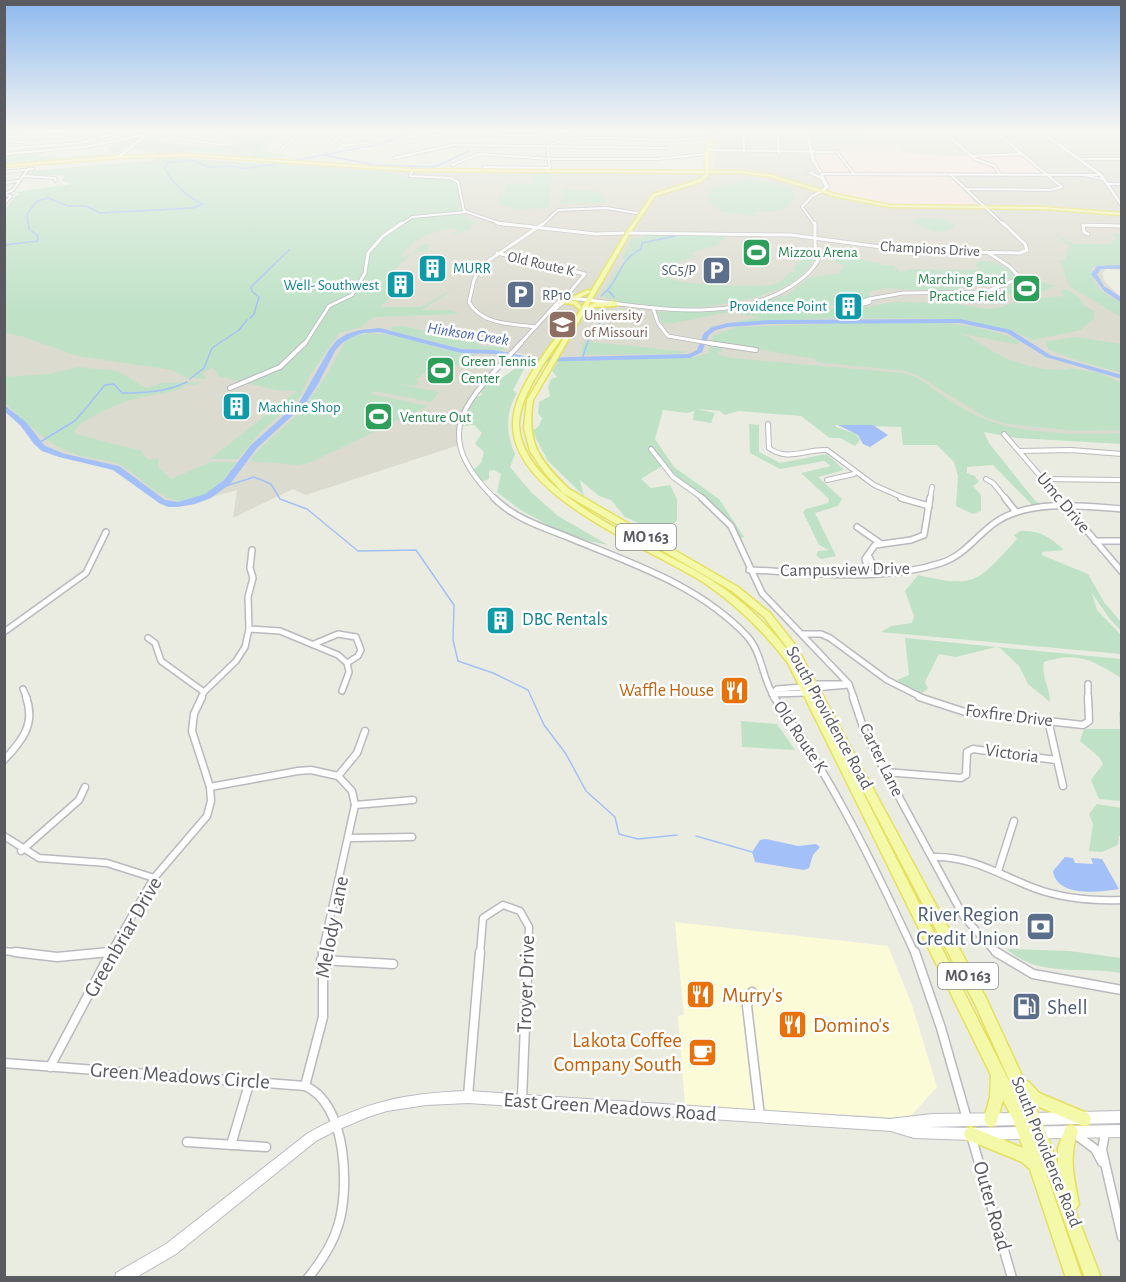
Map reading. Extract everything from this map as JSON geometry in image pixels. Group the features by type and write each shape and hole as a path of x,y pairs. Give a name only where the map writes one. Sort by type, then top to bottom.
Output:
{"main road":[{"name":"South Providence Road","path":"659,191 652,193 637,213 591,292 552,350 530,400 525,419 529,443 542,468 566,490 735,589 767,615 793,648 809,688 828,715 980,1000 1014,1072 1034,1119 1028,1129 1037,1167 1074,1278"},
{"name":"South Providence Road","path":"626,233 654,195 664,191"},
{"path":"822,191 881,205 1088,211 1122,216"},
{"path":"984,208 998,208"},
{"path":"1106,213 1122,208"},
{"path":"569,299 591,292 595,298 615,303"},
{"path":"569,299 594,305 615,303"},
{"name":"South Providence Road","path":"584,303 560,350 522,399 516,427 520,446 532,470 580,509 707,581 741,606 772,635 806,682 1074,1221 1093,1278"},
{"path":"991,1119 997,1097 998,1071"},
{"path":"1014,1072 1034,1098 1084,1119"},
{"path":"969,1127 1027,1157 1037,1167"},
{"path":"1071,1132 1068,1137 1066,1163 1074,1221"}],"street":[{"path":"461,191 464,201 463,208 466,212"},
{"path":"814,237 815,222 802,207 812,196 822,191"},
{"path":"968,191 984,208"},
{"path":"1112,191 1122,208"},
{"path":"4,195 11,196 4,204"},
{"path":"536,327 489,319 480,315 471,306 478,271 498,253 539,228 562,208 606,208 637,213"},
{"name":"Champions Drive","path":"626,233 814,237 902,251 1020,253 1028,249 984,208"},
{"path":"230,388 280,367 302,348 329,306 352,295 367,266 368,253 383,236 412,217 466,212 499,224 596,234 626,233"},
{"path":"1088,234 1082,226 1092,224 1122,226"},
{"name":"Old Route K","path":"814,237 819,258 816,267 780,294 766,300 726,308 653,308 615,303 584,303 569,299 559,301 474,394 460,420 458,433 462,458 479,483 498,502 522,519 548,532 650,570 706,600 733,621 757,650 772,694 806,741 832,786 915,953 941,1028 969,1127"},
{"path":"869,299 903,293 985,292 999,284 1020,278 1010,267 987,252"},
{"name":"Old Route K","path":"498,253 585,274 567,295 569,299"},
{"name":"Old Route K","path":"549,314 569,299"},
{"path":"653,308 666,335 673,339 720,343 756,350"},
{"path":"768,424 768,448 776,454 789,456 824,449 854,474 890,495 929,506"},
{"name":"Umc Drive","path":"1004,434 1122,572"},
{"name":"Carter Lane","path":"651,449 673,477 712,505 731,525 749,570 762,592 849,684 866,736 964,917 982,942 1000,958 1041,978 1122,990"},
{"path":"1019,451 1071,450 1122,454"},
{"path":"827,480 854,474"},
{"path":"1042,479 1089,477 1122,480"},
{"path":"986,480 993,483 1016,512"},
{"path":"869,572 865,560 871,548 880,543 911,540 924,535 932,487"},
{"name":"Campusview Drive","path":"749,570 869,572 913,570 944,562 966,549 997,521 1016,512 1068,508 1122,509"},
{"path":"857,527 880,543"},
{"path":"4,632 86,573 106,532"},
{"path":"1095,541 1122,541"},
{"name":"Greenbriar Drive","path":"50,1067 136,905 154,878 207,816 211,801 210,788 192,731 194,714 204,692 236,661 245,647 249,629 248,597 253,578 250,568 252,550"},
{"path":"868,555 877,572"},
{"path":"249,629 280,631 338,655 346,663 349,672 342,691"},
{"path":"314,644 338,634 356,637 361,650 358,656 346,663"},
{"name":"Foxfire Drive","path":"803,634 821,634 831,638 888,680 914,695 965,712 1078,725 1087,724 1088,684"},
{"path":"148,638 155,643 157,655 161,661 204,692"},
{"path":"772,694 849,684"},
{"path":"4,760 27,732 32,717 23,689"},
{"path":"1048,720 1064,786"},
{"path":"338,776 357,753 365,732"},
{"name":"Victoria","path":"885,772 961,778 966,775 967,752 973,749 1056,760"},
{"path":"210,788 311,770 338,776 352,791 356,805 413,800"},
{"path":"21,852 79,800 85,787"},
{"name":"Melody Lane","path":"305,1086 323,1017 321,960 356,805"},
{"path":"998,871 1014,821"},
{"path":"4,836 21,852 39,860 108,864 154,878"},
{"path":"350,838 412,837"},
{"path":"933,857 964,857 1035,888 1061,896 1091,901 1122,900"},
{"name":"Troyer Drive","path":"468,1097 483,918 503,905 520,911 529,927 522,1101"},
{"path":"4,951 57,957 112,952"},
{"path":"321,960 393,964"},
{"path":"752,992 747,1006 760,1118"},
{"name":"Green Meadows Circle","path":"4,1063 305,1086"},
{"path":"231,1145 250,1082"},
{"path":"305,1086 317,1089 324,1098 342,1145 345,1169 344,1200 333,1243 320,1265 308,1278"},
{"name":"East Green Meadows Road","path":"129,1276 171,1249 312,1137 334,1124 404,1100 427,1097 468,1097 890,1125 914,1132 969,1127 1071,1132 1122,1131"},
{"path":"1034,1119 1122,1117"},
{"name":"East Green Meadows Road","path":"969,1127 991,1119 1028,1129"},
{"name":"Outer Road","path":"969,1127 1012,1278"},
{"path":"1071,1132 1095,1149 1107,1173"},
{"path":"1106,1132 1102,1138 1102,1150 1122,1237"},
{"path":"187,1142 266,1148"}],"shaded area":[{"name":"University of Missouri","path":"170,191 1121,191 1121,270 1106,269 1102,273 1105,282 1121,297 1121,443 568,364 513,352 466,404 460,420 459,445 306,495 293,489 233,518 237,490 183,505 167,504 116,468 68,458 46,450 37,444 28,429 5,407 5,243"},
{"path":"459,191 462,203 459,208 466,219 477,221 469,227 471,229 451,235 458,229 443,230 425,236 409,246 401,258 412,253 393,272 386,293 394,297 412,299 389,299 380,307 421,307 455,288 422,310 451,310 459,314 374,317 361,327 339,333 310,375 300,397 260,433 238,459 210,459 297,391 276,390 218,376 213,367 203,373 206,379 187,378 172,370 77,356 21,336 5,333 5,210 14,197 21,194 16,192"},
{"path":"504,191 550,191 549,208 517,209 498,204 499,193 504,193"},
{"path":"563,191 587,191 601,192 607,203 561,204 559,202"},
{"path":"711,191 793,191 795,197 783,209 773,212 754,212 754,216 722,212 709,203 709,198 704,198"},
{"path":"828,191 964,191 976,204 901,205 873,202"},
{"path":"921,218 947,220 956,227 941,232 910,222"},
{"path":"647,234 729,234 717,245 692,253 696,256 666,267 668,278 689,283 734,286 772,285 780,282 790,272 796,273 793,268 805,257 813,261 798,278 775,290 746,300 680,308 648,307 621,302 601,295 619,266 625,263 626,260 622,258 632,239 642,238"},
{"path":"1055,234 1074,244 1111,244 1116,237 1113,234 1121,234 1121,266 1092,267 1092,273 1100,289 1121,302 1121,317 1069,286 1060,260 1065,260 1069,246"},
{"path":"422,244 429,244 428,250 436,251 412,253"},
{"path":"833,254 881,263 883,266 893,265 900,272 910,269 979,270 976,265 978,261 990,261 1005,267 1018,278 970,281 969,285 954,290 956,292 885,288 869,292 869,298 845,300 825,309 861,308 896,302 948,303 988,309 1003,307 1022,299 999,291 1030,278 1055,286 1026,300 1064,296 1061,292 1064,289 1076,295 1083,305 1094,311 1094,318 1081,330 1033,340 1013,331 954,319 836,318 731,323 759,317 736,313 736,310 787,295 809,278 839,273 845,265 839,264 830,256"},
{"path":"725,310 729,312 669,324 663,323 657,312"},
{"path":"913,321 955,324 996,332 1023,342 1016,344 957,333 1003,357 1022,364 1100,373 1121,383 1121,430 1077,431 1007,424 985,417 917,375 905,371 817,362 815,359 714,342 712,336 736,327"},
{"path":"402,326 437,333 453,326 454,331 480,338 479,346 506,347 501,351 459,348 393,331 390,327"},
{"path":"368,333 395,336 449,350 477,354 457,366 436,362 416,380 419,382 415,386 392,383 439,392 432,402 373,391 371,394 428,406 309,463 297,465 250,461 309,400 347,338"},
{"path":"1075,337 1121,344 1121,373 1048,349 1046,342"},
{"path":"584,341 688,352 580,355"},
{"path":"710,343 719,344 722,350 716,354 732,358 903,373 916,377 959,406 987,420 1017,428 1054,432 1121,433 1122,444 1016,438 984,432 989,443 1036,502 1046,504 1035,508 993,465 967,467 967,473 975,476 979,482 973,486 981,495 981,511 973,514 956,506 958,476 954,462 937,445 903,445 901,427 836,425 836,427 856,434 860,440 855,446 840,438 830,438 801,416 738,411 725,415 720,411 697,409 715,413 711,423 693,420 694,411 687,413 663,410 655,439 674,467 719,499 744,537 740,539 734,527 716,507 664,465 641,479 651,488 670,485 677,499 677,520 663,534 625,517 611,500 599,496 580,480 584,496 548,461 532,431 539,426 542,418 538,414 539,402 550,396 548,387 551,379 557,377 552,371 558,361 695,357 709,353"},
{"path":"515,358 537,363 524,369 513,390 517,393 510,408 508,424 515,454 510,467 531,492 558,516 608,545 570,537 519,509 497,492 501,474 494,470 489,471 489,479 481,482 473,470 481,463 484,452 475,444 482,433 474,425 462,426 462,420 473,398 482,395 480,390 491,378 502,378 514,369"},
{"path":"78,367 117,371 146,388 162,383 200,382 195,385 180,384 185,386 114,406 80,425 75,430 76,434 141,451 148,460 159,458 158,467 171,479 211,462 237,462 220,483 205,495 188,501 171,499 163,496 120,465 75,454 55,445 5,403 5,377 48,374"},
{"path":"749,424 759,425 759,452 780,463 827,454 844,470 818,477 842,499 838,506 815,513 836,556 821,559 816,555 818,551 829,550 819,545 803,512 806,509 828,503 829,499 801,473 831,466 824,461 780,469 750,453"},
{"path":"1021,531 1039,533 1049,538 1064,550 1042,552 1042,555 1088,574 1104,602 1121,622 1121,631 1092,593 1097,610 1121,635 1121,654 881,632 891,626 912,623 914,616 905,591 918,575 953,581 975,578 993,564 1017,539 1014,535"},
{"path":"905,638 1121,659 1121,678 1102,666 1075,657 1044,662 1050,702 1028,684 1019,666 996,647 956,657 939,654 925,682 928,689 922,693 913,692 897,680 909,675"},
{"path":"1121,711 1121,801 1099,799 1091,780 1103,764 1099,757 1080,741 1084,729 1120,729 1119,712"},
{"path":"741,721 777,724 795,750 742,747"},
{"path":"1097,804 1121,808 1121,836 1119,836 1118,845 1102,852 1089,851 1093,824 1089,814"},
{"path":"675,922 888,946 912,1005 937,1087 909,1118 685,1106 678,1016 684,1015"},
{"path":"1007,949 1070,951 1121,958 1121,973 1046,967 1019,958"}],"water":[{"path":"838,425 873,425 888,435 870,447 863,444 858,435"},
{"path":"766,839 798,846 816,844 820,847 813,855 809,868 804,870 755,862 752,852 760,840"},
{"path":"1065,857 1073,858 1075,863 1093,864 1091,858 1102,859 1119,889 1091,892 1062,886 1056,880 1053,871"}],"waterway":[{"path":"4,245 38,241 37,235 29,229 27,214 37,201 48,198 68,206 86,206 100,213 193,208 203,204 184,191"},
{"path":"601,296 612,284 627,260 641,249 642,243 675,236"},
{"path":"252,291 251,287 289,250"},
{"name":"Hinkson Creek","path":"1122,267 1099,267 1094,274 1102,287 1122,301"},
{"path":"609,291 614,297"},
{"path":"250,318 254,314 259,297 253,292"},
{"path":"582,359 591,332 600,325 597,315"},
{"path":"190,379 204,368 212,348 239,330 247,320"},
{"name":"Hinkson Creek","path":"4,407 23,423 37,443 45,449 62,456 116,468 162,502 178,505 208,496 227,482 254,446 307,397 332,350 349,335 362,331 380,330 461,351 494,352 536,360 690,356 700,351 706,334 714,328 728,325 770,322 960,321 1009,331 1048,356 1122,377"},
{"path":"37,444 76,420 105,385 114,384 122,393 139,393 163,390 187,382"},
{"path":"226,486 254,477 271,484 280,499 307,509 358,551 416,550 454,605 453,640 458,661 493,673 528,690 544,725 566,754 586,791 615,817 619,834 638,839 677,835"},
{"path":"696,836 752,852"}],"place":[{"name":"Mizzou Arena","path":"757,252"},
{"name":"MURR","path":"432,268"},
{"name":"SG5/P","path":"717,270"},
{"name":"Well- Southwest","path":"400,285"},
{"name":"Marching Band Practice Field","path":"1027,288"},
{"name":"RP10","path":"521,295"},
{"name":"Providence Point","path":"848,306"},
{"name":"University of Missouri","path":"563,324"},
{"name":"Green Tennis Center","path":"440,370"},
{"name":"Machine Shop","path":"237,407"},
{"name":"Venture Out","path":"379,417"},
{"name":"DBC Rentals","path":"501,620"},
{"name":"Waffle House","path":"735,691"},
{"name":"River Region Credit Union","path":"1040,926"},
{"name":"Murry's","path":"701,995"},
{"name":"Shell","path":"1026,1007"},
{"name":"Domino's","path":"792,1025"},
{"name":"Lakota Coffee Company South","path":"703,1052"}]}
